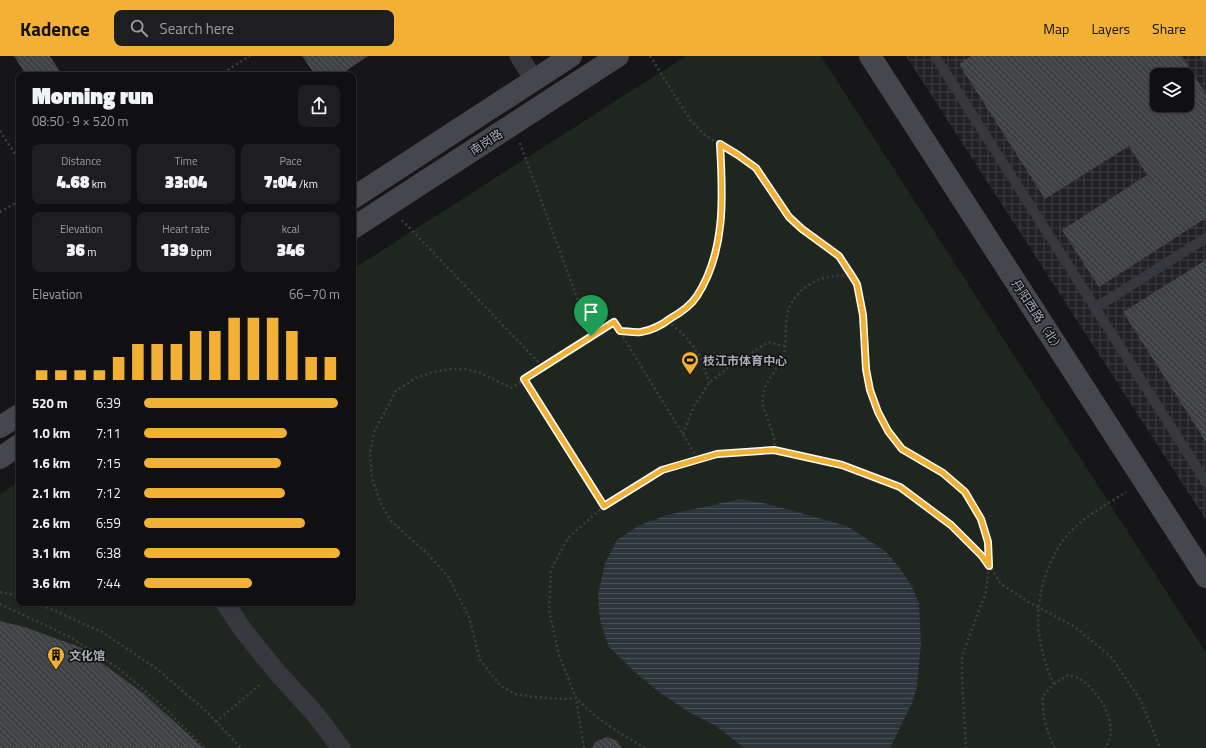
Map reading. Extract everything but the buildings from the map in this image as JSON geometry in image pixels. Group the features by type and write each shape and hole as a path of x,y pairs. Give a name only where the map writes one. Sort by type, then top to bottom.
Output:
{"main road":[{"path":"356,196 571,56"},
{"name":"南岗路","path":"356,226 618,56"},
{"name":"丹阳西路（北）","path":"870,56 1206,577"},
{"path":"0,427 16,417"},
{"path":"0,458 16,447"}],"street":[{"path":"519,56 534,80"},
{"path":"227,606 243,630 276,672 316,715 341,748"}],"lane":[{"path":"935,56 1206,482"},
{"path":"1095,308 1206,238"}],"path":[{"path":"224,72 250,56"},
{"path":"650,56 691,121 705,135 756,168 789,217 802,229 839,256 857,284 863,315 866,369 870,390 878,412 888,431 902,449 943,473 965,492 981,519 988,542 989,566 986,592 962,656 966,748"},
{"path":"513,124 591,336"},
{"path":"0,131 16,155"},
{"path":"620,331 640,332 656,328 680,313 696,297 709,272 718,242 722,202 720,144"},
{"path":"0,212 16,202"},
{"path":"388,206 543,367"},
{"path":"774,450 774,436 766,418 763,402 765,389 770,377 782,359 787,339 786,322 789,307 794,297 804,287 819,279 835,275 852,276"},
{"path":"668,321 686,337 701,357 709,383"},
{"path":"645,748 620,734 595,716 576,698 565,699 534,697 516,694 501,686 480,660 469,617 449,578 429,555 390,521 380,502 372,478 370,453 374,432 396,391 411,381 432,372 451,369 465,369 481,373 511,388 614,322 699,459"},
{"path":"683,434 694,406 709,383 725,370 768,342 785,346"},
{"path":"524,379 604,506"},
{"path":"584,748 576,698 559,655 549,610 551,570 568,538 604,506 662,470 717,454 774,450 842,465 900,487 951,525 982,556 1001,584 1039,608 1075,627 1112,658 1141,701 1160,748"},
{"path":"1054,684 1047,668 1039,633 1038,619 1044,578 1055,551 1070,532 1096,512 1144,480"},
{"path":"0,592 16,595"},
{"path":"0,604 70,637 118,668 166,709 204,748"},
{"path":"45,606 102,632 157,669 207,712 240,748"},
{"path":"216,722 276,672"},
{"path":"1054,748 1042,712 1043,696 1054,684 1068,675 1079,678 1096,693 1108,713 1111,734 1105,748"}],"shaded area":[{"name":"枝江市体育中心","path":"686,56 821,56 1206,653 1206,748 0,748 0,494 16,484 16,606 356,606 356,267"},
{"path":"906,56 1206,56 1206,520"},
{"path":"740,499 768,504 847,526 885,551 899,567 912,587 919,604 921,643 917,687 912,703 890,748 744,748 716,726 687,711 659,692 609,647 600,621 598,595 605,563 617,540 638,526 667,515"}],"place":[{"name":"枝江市体育中心","path":"690,375"},
{"name":"文化馆","path":"56,670"}],"route":[{"path":"720,144 756,168 789,217 802,229 839,256 852,276 857,284 863,315 866,369 870,390 878,412 888,431 902,449 943,473 965,492 981,519 988,542 989,566 982,556 951,525 900,487 842,465 774,450 717,454 662,470 604,506 524,379 591,336 614,322 620,331 640,332 656,328 680,313 696,297 709,272 718,242 722,202 720,144"}]}
